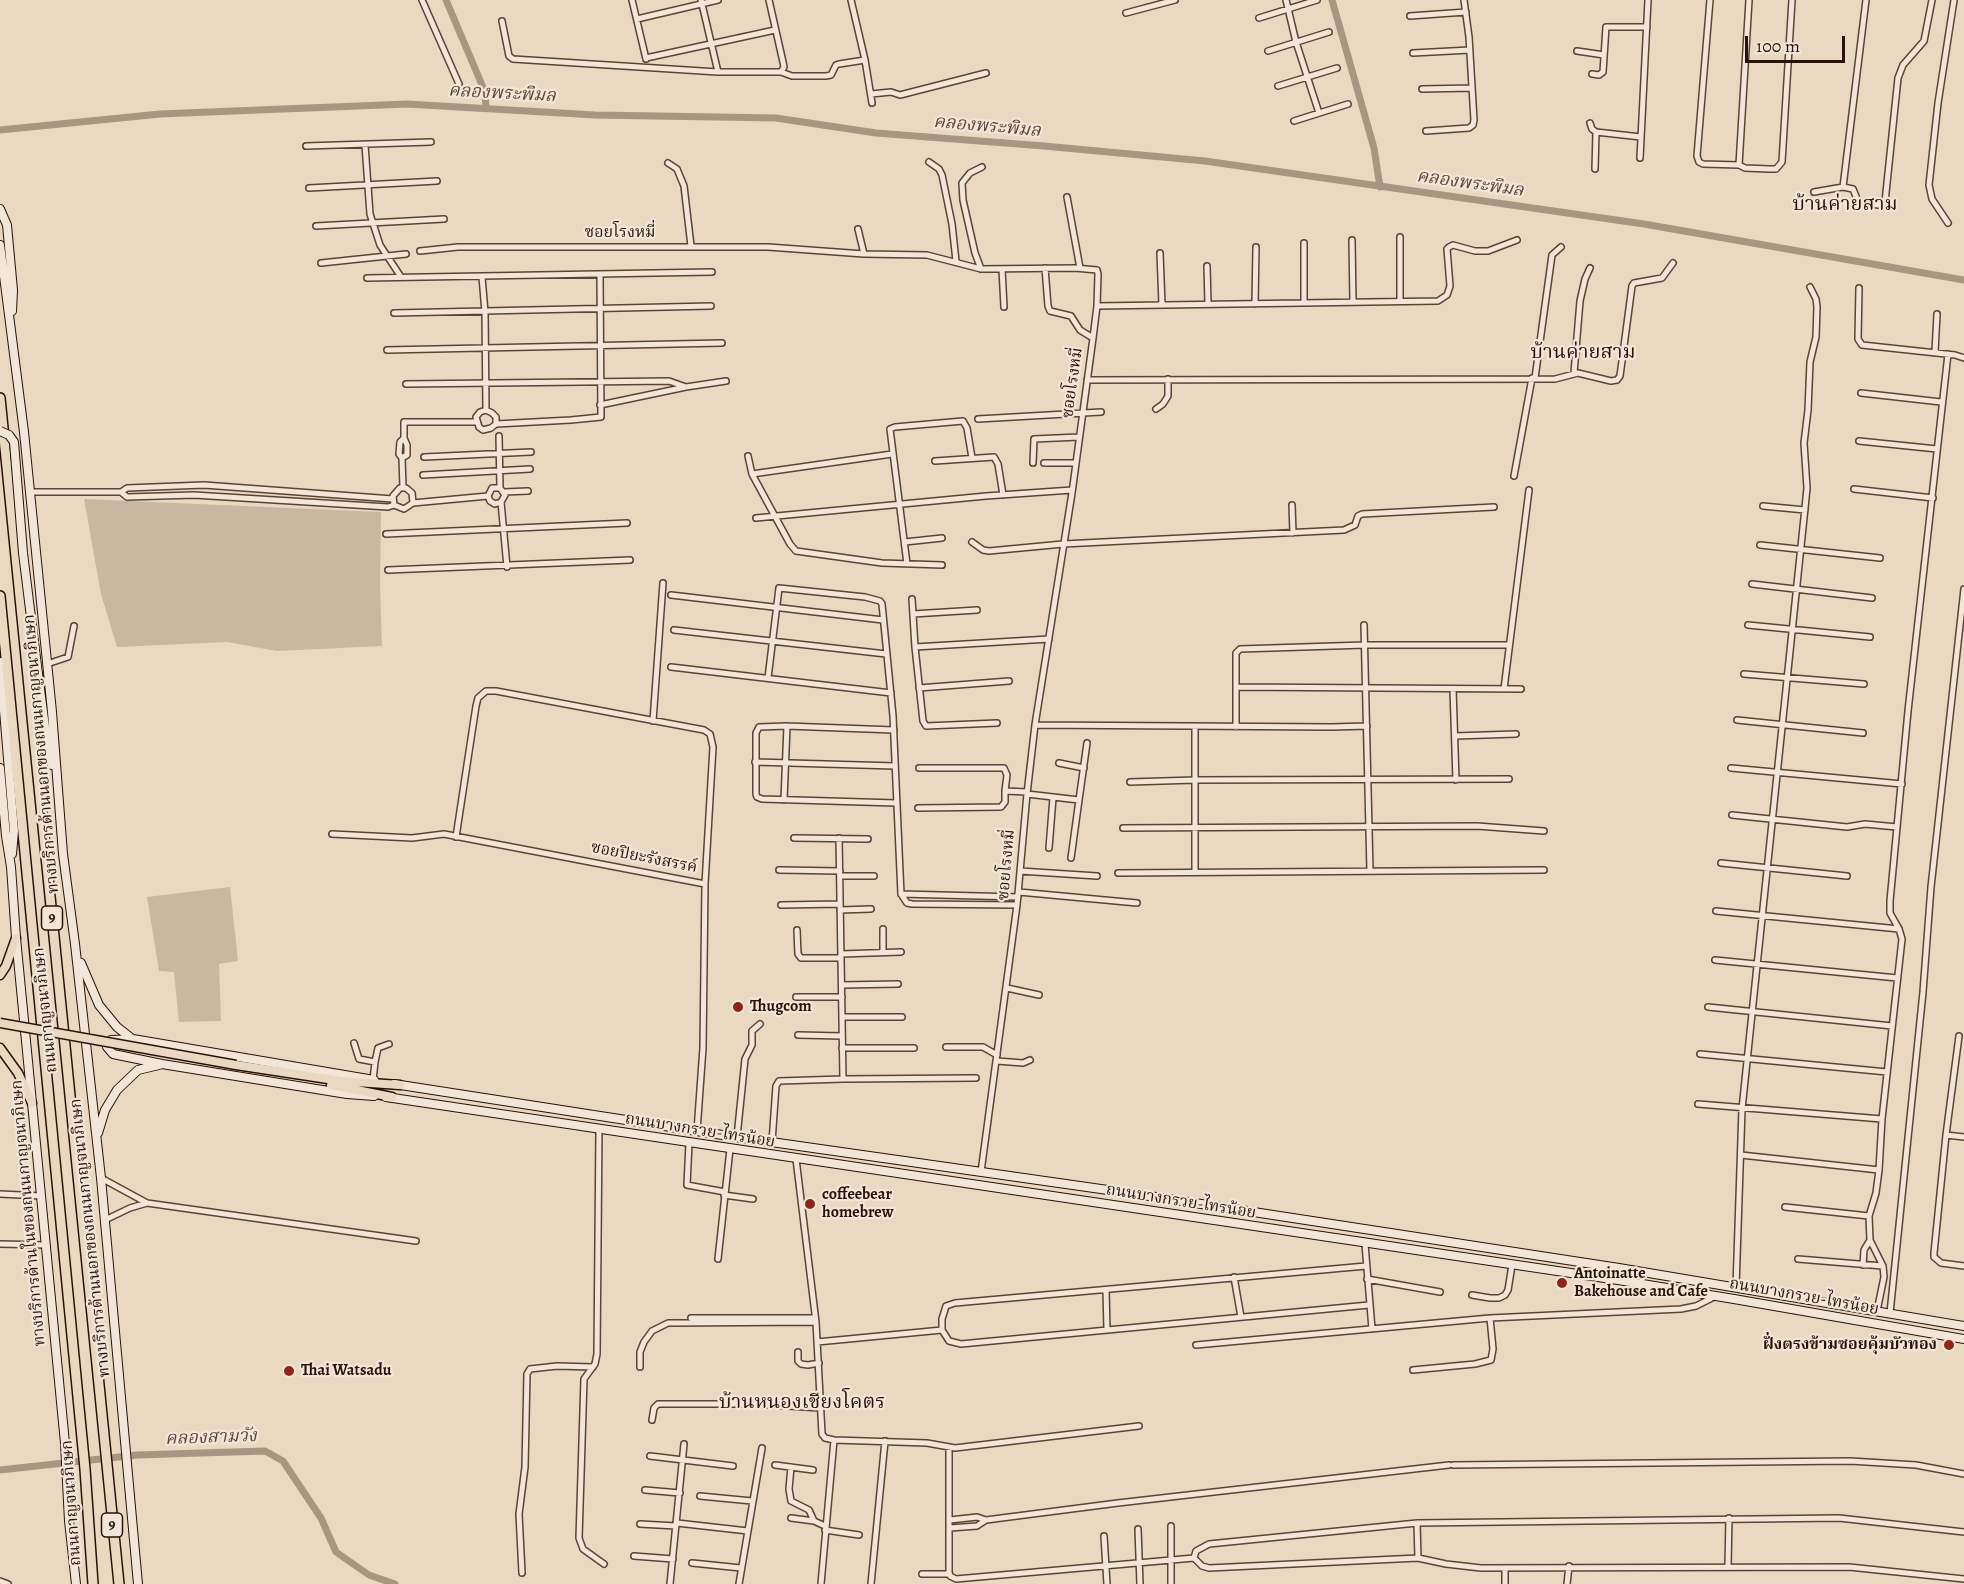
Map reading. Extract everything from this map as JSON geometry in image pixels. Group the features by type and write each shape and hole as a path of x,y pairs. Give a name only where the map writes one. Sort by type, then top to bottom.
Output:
{"highway":[{"name":"ถนนกาญจนาภิเษก","path":"0,398 119,1584"},
{"name":"ถนนกาญจนาภิเษก","path":"0,596 85,1469 93,1584"}],"main road":[{"path":"0,209 7,225 13,290 12,328"},
{"name":"ทางบริการด้านนอกของถนนกาญจนาภิเษก","path":"0,245 12,328 30,492 63,854 101,1178 138,1584"},
{"path":"0,431 9,435 14,442 23,553 38,675 58,794"},
{"path":"0,662 14,831 11,867"},
{"name":"ทางบริการด้านในของถนนกาญจนาภิเษก","path":"0,768 42,1196 76,1584"},
{"path":"0,975 6,966 16,938"},
{"path":"75,944 83,970 99,1005 117,1028 133,1039"},
{"path":"0,1023 392,1097"},
{"path":"0,1028 236,1067 341,1081 400,1085"},
{"name":"ถนนบางกรวย-ไทรน้อย","path":"1964,1326 1736,1287 1403,1235 772,1143 400,1085 133,1039 111,1040 107,1047 113,1054 162,1064 347,1094 392,1097 1716,1296 1964,1340"},
{"path":"0,1048 18,1073 32,1103"},
{"path":"97,1141 105,1110 117,1090 138,1070 162,1064"},
{"path":"1401,1249 1403,1235"}],"street":[{"path":"422,0 459,84"},
{"path":"632,0 647,67"},
{"path":"637,20 701,2 718,0"},
{"path":"769,0 784,67 781,72"},
{"path":"851,0 872,103"},
{"path":"1126,13 1175,0"},
{"path":"1286,0 1296,42 1318,113"},
{"path":"1259,18 1317,0"},
{"path":"1426,131 1469,128 1473,125 1470,50 1464,0"},
{"path":"1640,158 1648,0"},
{"path":"1710,0 1697,156 1699,162 1739,165 1745,168 1776,169 1782,162 1792,0"},
{"path":"1739,165 1749,0"},
{"path":"1843,187 1866,0"},
{"path":"1814,192 1843,187 1856,191 1860,202 1878,205 1885,202 1898,78 1903,65 1924,41 1932,0"},
{"path":"1948,223 1932,199 1929,185 1938,103 1954,0"},
{"path":"701,2 718,72"},
{"path":"1410,16 1466,12"},
{"path":"502,21 508,56 513,59 718,72 781,72 792,76 831,75 836,65 864,60"},
{"path":"1592,74 1599,75 1603,72 1606,27 1647,27"},
{"path":"646,58 775,30"},
{"path":"1268,51 1329,32"},
{"path":"1413,53 1470,50"},
{"path":"1577,51 1604,54"},
{"path":"1278,86 1337,69"},
{"path":"871,94 891,92 900,95 986,73"},
{"path":"1422,88 1472,88"},
{"path":"1294,121 1348,104"},
{"path":"1590,123 1596,132 1641,137"},
{"path":"1595,169 1596,132"},
{"path":"306,146 431,142"},
{"path":"365,145 370,214 380,245 401,278"},
{"path":"929,162 939,169 942,175 952,224 956,261"},
{"path":"668,163 675,166 680,173 684,186 691,246"},
{"path":"981,268 972,243 963,200 962,183 970,173 982,167"},
{"path":"309,188 437,181"},
{"path":"1067,196 1080,268"},
{"path":"316,226 444,219"},
{"path":"858,229 864,254"},
{"path":"1400,237 1400,301"},
{"path":"1352,240 1353,302"},
{"path":"1098,306 1438,301 1447,295 1450,286 1447,249 1449,246 1488,251 1517,240"},
{"path":"1304,243 1304,303"},
{"name":"ซอยโรงหมี่","path":"420,251 458,247 768,247 864,254 927,255 981,268 1096,270 1098,306 1085,412 1079,437 1035,725 1009,988 981,1172"},
{"path":"1255,304 1256,247"},
{"path":"1514,476 1534,378 1552,255 1561,247"},
{"path":"1160,253 1162,305"},
{"path":"321,263 406,254"},
{"path":"1089,380 1555,379 1574,373 1611,381 1619,378 1632,286 1634,283 1662,278 1673,263"},
{"path":"1207,266 1208,304"},
{"path":"1045,268 1050,311 1071,316 1080,330 1093,338"},
{"path":"1574,373 1580,301 1590,268"},
{"path":"1002,269 1004,306"},
{"path":"367,278 712,273"},
{"path":"496,424 496,417 486,410 480,412 476,417 476,422 483,430 496,424 601,417 600,274"},
{"path":"482,277 485,312 486,410"},
{"path":"1736,1287 1742,1109 1807,488 1804,443 1810,362 1816,337 1817,315 1816,299 1810,287"},
{"path":"1859,288 1858,339 1862,345 1935,352 1964,358"},
{"path":"394,313 711,306"},
{"path":"1935,352 1937,314"},
{"path":"387,350 722,344"},
{"path":"1877,1311 1884,1277 1883,1266 1870,1240 1869,1216 1876,1193 1879,1170 1882,1119 1902,939 1889,906 1933,498 1941,402 1948,354"},
{"path":"1156,409 1168,396 1168,379"},
{"path":"406,384 669,381 686,387"},
{"path":"600,405 726,381"},
{"path":"1861,393 1941,402"},
{"path":"978,419 1098,412"},
{"path":"907,564 890,429 963,421 968,428 972,458"},
{"path":"403,488 402,458 399,454 400,442 404,438 404,422 476,422"},
{"path":"499,436 500,471 504,498 501,502 507,567"},
{"path":"1033,463 1034,439 1079,437"},
{"path":"1859,441 1937,449"},
{"path":"424,457 531,452"},
{"path":"752,474 892,454"},
{"path":"748,456 752,474 792,548 800,552 907,564 942,565"},
{"path":"935,461 994,457 997,459 1004,495"},
{"path":"1044,463 1076,463"},
{"path":"423,475 530,469"},
{"path":"30,492 121,492 127,488 189,486 296,492 394,502 404,509 413,503 488,496"},
{"path":"189,486 189,495"},
{"path":"394,502 394,492 403,488"},
{"path":"403,488 412,493 413,503"},
{"path":"488,496 492,488 528,491"},
{"path":"1854,489 1933,498"},
{"path":"756,518 1072,490"},
{"path":"1504,689 1529,490"},
{"path":"121,492 127,497 189,495 388,507 394,502"},
{"path":"296,492 296,501"},
{"path":"488,496 492,503 501,502"},
{"path":"1292,505 1293,533"},
{"path":"1762,506 1805,510"},
{"path":"972,542 983,550 989,551 1063,544 1344,530 1355,525 1358,516 1362,514 1494,507"},
{"path":"386,534 627,523"},
{"path":"905,542 942,538"},
{"path":"1760,545 1880,558"},
{"path":"388,570 507,567 630,560"},
{"path":"653,721 663,583"},
{"path":"1752,584 1872,598"},
{"path":"768,678 778,589 782,587 878,600 882,604 884,620 894,730 901,894 907,903 912,904 1017,905"},
{"path":"1890,1313 1923,992 1931,887 1964,589"},
{"path":"671,595 884,620"},
{"path":"912,599 919,688 923,721 926,726 997,723"},
{"path":"913,614 977,610"},
{"path":"1364,625 1370,871"},
{"path":"1748,625 1870,637"},
{"path":"47,664 68,657 74,626"},
{"path":"674,630 886,654"},
{"path":"915,647 1048,639"},
{"path":"1236,727 1236,653 1240,649 1365,645 1508,645"},
{"path":"670,667 891,693"},
{"path":"1744,674 1864,684"},
{"path":"919,688 1009,681"},
{"path":"1237,687 1521,689"},
{"path":"1453,689 1456,780"},
{"path":"456,837 476,706 481,694 486,691 704,730 710,734 713,747 705,884"},
{"path":"1737,720 1863,734"},
{"path":"1035,725 1367,726"},
{"path":"894,730 763,726 757,730 756,762 757,797 784,800 896,803"},
{"path":"784,800 787,726"},
{"path":"1195,726 1195,872"},
{"path":"1455,736 1516,734"},
{"path":"1071,858 1087,742"},
{"path":"756,762 895,766"},
{"path":"1059,764 1084,768"},
{"path":"918,808 1001,807 1005,802 1007,775 1004,768 919,768"},
{"path":"1731,768 1902,784"},
{"path":"1130,782 1509,780"},
{"path":"1005,791 1080,800"},
{"path":"1049,848 1053,798"},
{"path":"1731,815 1847,827 1864,824 1897,827"},
{"path":"1123,828 1477,826 1544,831"},
{"name":"ซอยปิยะรังสรรค์","path":"332,834 412,838 444,834 705,884 703,1037 696,1131"},
{"path":"794,838 868,839"},
{"path":"839,838 843,1079"},
{"path":"1721,863 1847,876"},
{"path":"779,870 874,876"},
{"path":"1118,873 1544,870"},
{"path":"1022,871 1097,876"},
{"path":"901,894 1031,894 1137,903"},
{"path":"781,905 872,909"},
{"path":"1716,912 1899,929"},
{"path":"883,929 883,952"},
{"path":"797,930 798,954 801,958 901,952"},
{"path":"1715,960 1897,978"},
{"path":"842,985 898,984"},
{"path":"1009,988 1039,995"},
{"path":"796,996 842,997"},
{"path":"1708,1007 1892,1026"},
{"path":"843,1017 902,1017"},
{"path":"737,1137 745,1059 752,1045 752,1031 760,1024"},
{"path":"798,1035 842,1036"},
{"path":"1959,1036 1946,1134 1934,1257 1941,1263 1964,1266"},
{"path":"354,1043 359,1059 375,1062"},
{"path":"373,1080 378,1048 389,1044"},
{"path":"946,1047 983,1047 998,1059 1023,1063 1030,1060"},
{"path":"842,1048 914,1048"},
{"path":"1700,1054 1887,1072"},
{"path":"772,1143 776,1086 779,1081 976,1078"},
{"path":"1698,1104 1882,1119"},
{"path":"599,1129 598,1334 596,1364 584,1379 579,1538 583,1549 604,1564"},
{"path":"1946,1134 1964,1137"},
{"path":"688,1143 687,1185 753,1199"},
{"path":"718,1259 730,1149"},
{"path":"1741,1155 1879,1170"},
{"path":"796,1159 815,1320 823,1436 834,1440 927,1443 949,1448 1139,1426"},
{"path":"101,1178 147,1203 416,1240"},
{"path":"0,1194 42,1196"},
{"path":"105,1220 147,1203"},
{"path":"1785,1207 1869,1216"},
{"path":"1863,1265 1864,1250 1870,1240"},
{"path":"0,1244 46,1245"},
{"path":"1365,1244 1372,1329"},
{"path":"1798,1259 1883,1266"},
{"path":"1472,1295 1490,1298 1499,1298 1504,1295 1508,1290 1512,1265"},
{"path":"1366,1266 955,1303 946,1306 942,1319 942,1330 949,1341 961,1344 1369,1305"},
{"path":"1234,1277 1241,1317"},
{"path":"1367,1279 1440,1292"},
{"path":"1106,1290 1107,1330"},
{"path":"1196,1345 1491,1318 1681,1309 1696,1306 1716,1296"},
{"path":"691,1318 815,1320"},
{"path":"1413,1370 1475,1364 1491,1360 1493,1349 1491,1318"},
{"path":"640,1367 640,1352 644,1342 652,1331 668,1323 714,1324 815,1320"},
{"path":"817,1342 942,1330"},
{"path":"798,1352 798,1360 801,1364 819,1364"},
{"path":"522,1573 519,1514 525,1467 527,1374 530,1369 557,1366 593,1367"},
{"path":"652,1420 654,1408 658,1404 821,1407"},
{"path":"821,1584 834,1440"},
{"path":"871,1584 885,1441"},
{"path":"670,1584 684,1444"},
{"path":"739,1584 762,1448"},
{"path":"949,1448 949,1574 956,1579 1194,1558 1202,1566 1209,1568 1418,1558 1464,1567 1505,1568 1569,1566 1849,1567 1964,1579"},
{"path":"650,1456 733,1466"},
{"path":"950,1520 977,1517 986,1520 1451,1465 1850,1461 1916,1465 1964,1474"},
{"path":"775,1465 813,1470"},
{"path":"791,1467 789,1489 791,1501 809,1510 814,1521"},
{"path":"645,1490 680,1493"},
{"path":"700,1496 752,1501"},
{"path":"790,1518 814,1521 825,1528 859,1534"},
{"path":"1728,1566 1729,1518"},
{"path":"1194,1558 1196,1551 1209,1544 1417,1523 1839,1518 1964,1532"},
{"path":"950,1528 977,1526 986,1520"},
{"path":"1417,1523 1418,1558"},
{"path":"640,1524 748,1531"},
{"path":"1171,1526 1172,1584"},
{"path":"1138,1529 1140,1584"},
{"path":"1104,1536 1107,1584"},
{"path":"634,1556 673,1559"},
{"path":"692,1563 741,1568"},
{"path":"1568,1584 1569,1566"},
{"path":"1505,1568 1505,1584"},
{"path":"922,1574 949,1574"},
{"path":"0,1581 8,1584"}],"shaded area":[{"path":"84,499 381,512 382,646 277,651 227,642 117,647 101,594"},
{"path":"230,887 238,961 219,964 221,1021 179,1022 174,972 159,971 147,897"}],"waterway":[{"path":"446,0 485,92 486,108"},
{"path":"1332,0 1374,148 1380,187"},
{"name":"คลองพระพิมล","path":"0,130 160,114 407,104 595,115 776,118 876,133 1205,161 1644,224 1964,280"},
{"name":"คลองสามวัง","path":"0,1470 137,1455 265,1451 283,1461 321,1518 336,1552 369,1575 395,1584"}],"place":[{"name":"Thugcom","path":"738,1007"},
{"name":"coffeebear homebrew","path":"810,1204"},
{"name":"Antoinatte Bakehouse and Cafe","path":"1562,1283"},
{"name":"ฝั่งตรงข้ามซอยคุ้มบัวทอง","path":"1949,1345"},
{"name":"Thai Watsadu","path":"289,1371"}],"district":[{"name":"บ้านค่ายสาม","path":"1845,205"},
{"name":"บ้านค่ายสาม","path":"1583,353"},
{"name":"บ้านหนองเชียงโคตร","path":"802,1403"}]}
